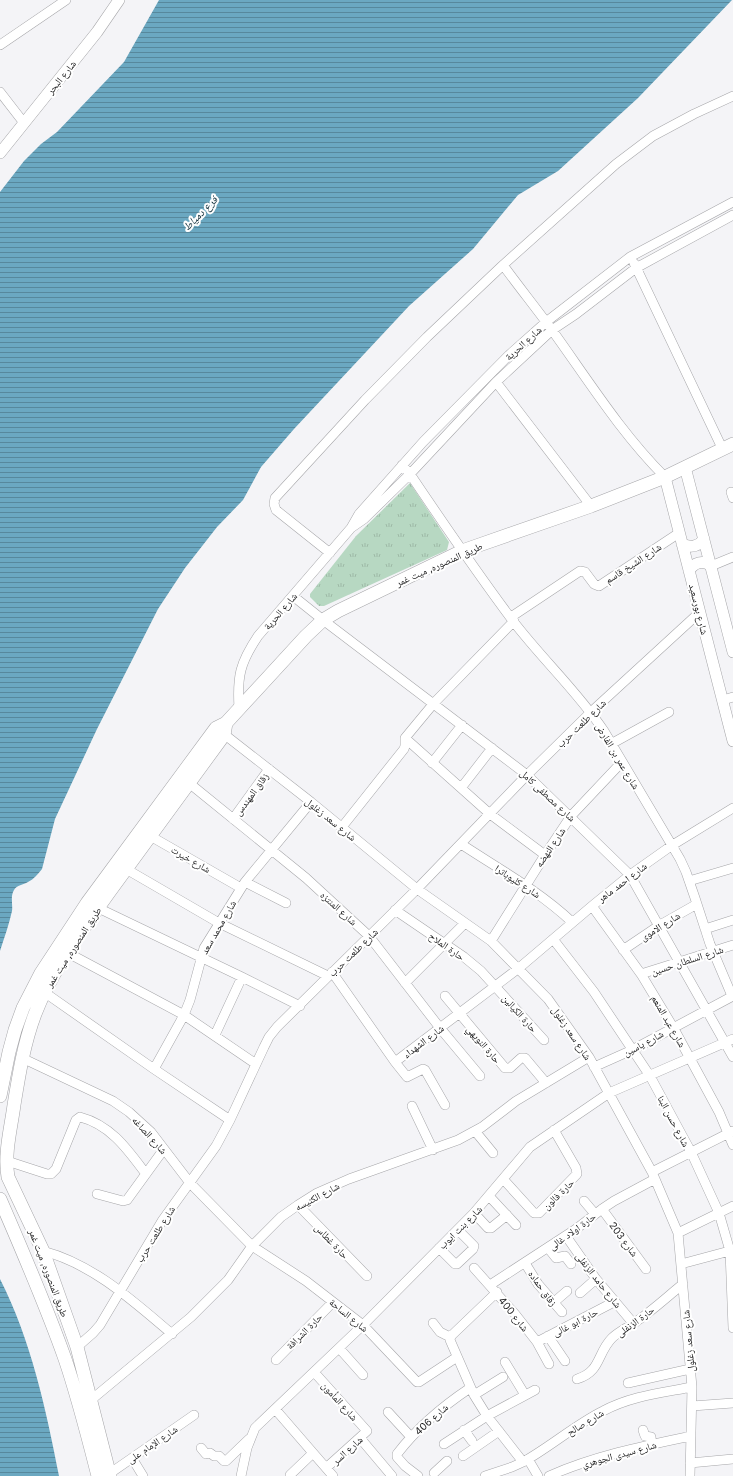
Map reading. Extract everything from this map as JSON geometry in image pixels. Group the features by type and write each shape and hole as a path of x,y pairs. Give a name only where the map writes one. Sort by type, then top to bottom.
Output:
{"main road":[{"name":"طريق المنصوره, ميت غمر","path":"0,1096 9,1052 23,1008 41,973 93,906 222,728 306,636 324,620 338,611 462,552 591,506 665,477 728,447"},
{"name":"طريق المنصوره, ميت غمر","path":"106,1475 91,1400 77,1347 43,1251 8,1177 7,1161 9,1140 22,1058 32,1021 44,992 68,953 93,906 126,869 145,833 189,783 222,728"},
{"name":"طريق المنصوره, ميت غمر","path":"0,1199 38,1287 66,1360 82,1411 106,1475"}],"street":[{"name":"شارع البحر","path":"0,153 96,32 119,0"},
{"path":"0,45 63,1"},
{"path":"0,92 24,123"},
{"path":"330,553 276,510 274,504 275,498 365,400 427,337 503,265 616,164 653,136 694,114 733,96"},
{"name":"شارع الحرية","path":"239,708 238,687 241,668 248,651 258,636 330,553 351,528 359,514 402,465 510,355 546,322 630,257 733,202"},
{"name":"شارع الحرية","path":"351,528 364,519 410,474 496,382 552,330 576,314 636,268 733,215"},
{"path":"704,217 710,228"},
{"path":"630,257 728,447"},
{"path":"503,265 552,330 611,414 636,446 665,477"},
{"path":"568,305 576,314"},
{"path":"510,355 517,362"},
{"path":"496,382 591,506"},
{"name":"شارع عمر بن الفارض","path":"402,465 410,474 462,552 512,619 591,712 611,744 621,763 680,859 713,951 733,996"},
{"path":"685,467 711,566 730,630 733,652"},
{"name":"شارع بورسعيد","path":"665,477 700,612 728,699 733,741"},
{"name":"شارع الشيخ قاسم","path":"512,619 580,571 585,572 594,584 599,586 679,533"},
{"path":"682,544 692,547 701,543 704,539"},
{"path":"711,566 733,557"},
{"path":"689,571 691,567 699,562 707,563 711,566"},
{"name":"شارع مصطفى كامل","path":"293,596 527,775 571,816 630,875 660,925 706,1009 729,1041 733,1057"},
{"name":"شارع طلعت حرب","path":"77,1347 86,1341 97,1329 162,1221 216,1146 230,1120 269,1036 462,844 527,775 591,712 700,612"},
{"path":"342,827 404,749 405,738 434,703 512,619"},
{"path":"611,744 669,712"},
{"path":"432,763 462,725"},
{"name":"شارع سعد زغلول","path":"222,728 269,769 417,889 491,941 548,999 589,1058 653,1176 678,1233 692,1387 690,1463 687,1475"},
{"path":"405,738 490,814 545,855"},
{"path":"461,788 492,748"},
{"name":"شارع النهضه","path":"491,941 571,816 621,763"},
{"name":"زقاق المهندس","path":"233,819 269,769"},
{"name":"شارع المنتزه","path":"189,783 306,878 370,936 440,1028 480,1076"},
{"name":"شارع محمد سعد","path":"154,1069 184,1014 190,1000 200,958 218,923 243,885 311,802"},
{"name":"شارع احمد ماهر","path":"519,968 572,922 630,875 671,846 733,808"},
{"name":"شارع خيرت","path":"145,833 243,885 286,902"},
{"name":"شارع كليوباترا","path":"462,844 556,907 572,922"},
{"path":"689,881 733,868"},
{"path":"126,869 218,923 330,974"},
{"name":"شارع الاموى","path":"623,950 660,925 697,904"},
{"path":"93,906 200,958 242,976 300,1006"},
{"name":"شارع عبد المنعم","path":"592,906 641,974 673,1027 731,1132 733,1145"},
{"name":"حارة الملاح","path":"396,910 464,957 481,971 495,986"},
{"path":"705,929 733,920"},
{"path":"405,983 465,923"},
{"name":"شارع حسن البنا","path":"553,939 594,992 650,1076 691,1152 719,1213 731,1251 733,1328"},
{"name":"شارع السلطان حسين","path":"641,974 733,945"},
{"path":"68,953 184,1014 256,1064"},
{"name":"شارع الشهداء","path":"330,974 395,1062 519,968"},
{"path":"215,1035 242,976"},
{"name":"حارة الكيالين","path":"495,986 544,1040"},
{"path":"44,992 230,1120"},
{"path":"445,996 459,1014"},
{"name":"شارع ياسين","path":"594,1067 632,1050 706,1009 733,996"},
{"name":"حارة النويهي","path":"459,1014 505,1068 510,1068 521,1058 525,1058 546,1083"},
{"name":"شارع بنت ايوب","path":"241,1476 250,1438 256,1428 364,1325 474,1214 530,1147 609,1093 729,1041"},
{"name":"شارع الصاغه","path":"22,1058 113,1101 129,1112 151,1132 190,1183 252,1246"},
{"name":"شارع الكنيسه","path":"91,1400 191,1317 228,1280 252,1246 281,1217 298,1205 349,1179 458,1140 475,1131 502,1110 589,1058"},
{"path":"395,1062 407,1077 423,1069 425,1070 445,1105"},
{"path":"412,1106 433,1150"},
{"path":"7,1161 46,1174 51,1174 56,1169 76,1120 80,1117 104,1128 114,1135 130,1152 146,1174"},
{"name":"حارة فالون","path":"503,1179 534,1213 538,1213 577,1174 576,1168 554,1130"},
{"path":"475,1131 493,1153"},
{"name":"حارة اولاد غالى","path":"450,1337 494,1289 525,1263 566,1236 598,1211 653,1176 691,1152 731,1132"},
{"path":"98,1194 123,1201 127,1200 164,1150"},
{"path":"489,1196 516,1225"},
{"name":"شارع 203","path":"584,1201 598,1211 646,1270"},
{"name":"حارة غطاس","path":"298,1205 367,1276"},
{"path":"678,1233 733,1206"},
{"path":"474,1214 488,1228 491,1228 507,1215"},
{"path":"439,1248 455,1264 458,1264 473,1249 474,1246 458,1230"},
{"name":"شارع حامد الزنفلى","path":"566,1236 596,1279 614,1302 634,1323"},
{"name":"شارع الساحة","path":"252,1246 306,1281 364,1325 417,1382 457,1357"},
{"path":"548,1248 556,1258 565,1256 571,1264"},
{"path":"43,1251 72,1261 120,1291 172,1334"},
{"path":"681,1264 731,1251"},
{"name":"زقاق حماده","path":"525,1263 538,1284 562,1312"},
{"name":"شارع 400","path":"474,1268 494,1289 537,1342 549,1364"},
{"path":"580,1293 596,1279"},
{"name":"حارة الزنفلى","path":"577,1378 583,1377 594,1369 606,1345 612,1338 634,1323 683,1284"},
{"path":"553,1303 567,1291"},
{"name":"حارة الشرافة","path":"276,1360 333,1302"},
{"name":"حارة ابو غالى","path":"537,1342 614,1302"},
{"path":"433,1323 440,1332 450,1337 450,1342 472,1391 487,1416 538,1476"},
{"path":"548,1336 565,1361"},
{"path":"339,1348 363,1375"},
{"path":"505,1362 525,1395"},
{"path":"628,1383 644,1375 690,1369"},
{"name":"شارع المأمون","path":"314,1372 367,1431"},
{"name":"شارع 406","path":"418,1476 405,1466 396,1455 411,1437 439,1411 472,1391 503,1377"},
{"name":"شارع صالح","path":"485,1476 505,1473 585,1421 616,1405 641,1396 692,1387"},
{"path":"444,1444 487,1416 535,1390"},
{"path":"692,1406 733,1402"},
{"path":"275,1409 332,1476"},
{"path":"388,1412 411,1437"},
{"name":"شارع الإمام على","path":"106,1475 194,1415"},
{"path":"464,1430 472,1440"},
{"path":"643,1430 645,1436 651,1437 652,1444"},
{"name":"شارع السر","path":"326,1468 367,1431"},
{"path":"463,1456 499,1431"},
{"name":"شارع سيدى الجوهري","path":"549,1476 609,1450 652,1444 691,1436"},
{"path":"201,1448 206,1454 210,1453 214,1456 219,1456 226,1461 250,1438"},
{"path":"360,1438 392,1476"},
{"path":"290,1475 313,1453"},
{"path":"132,1458 143,1476"},
{"path":"690,1463 733,1460"},
{"path":"433,1475 447,1461"}],"green space":[{"path":"410,483 449,542 447,550 324,606 319,606 310,597 310,594 356,536"}],"water":[{"name":"فرع دمياط","path":"159,0 732,0 638,98 558,171 518,195 473,249 409,306 294,429 261,467 243,500 217,527 185,568 158,609 97,729 55,819 42,869 32,879 18,886 14,890 12,898 12,911 0,951 0,192 24,161 41,144 57,132 124,62"},
{"path":"0,1279 11,1302 29,1350 43,1400 59,1476 0,1476"}]}
